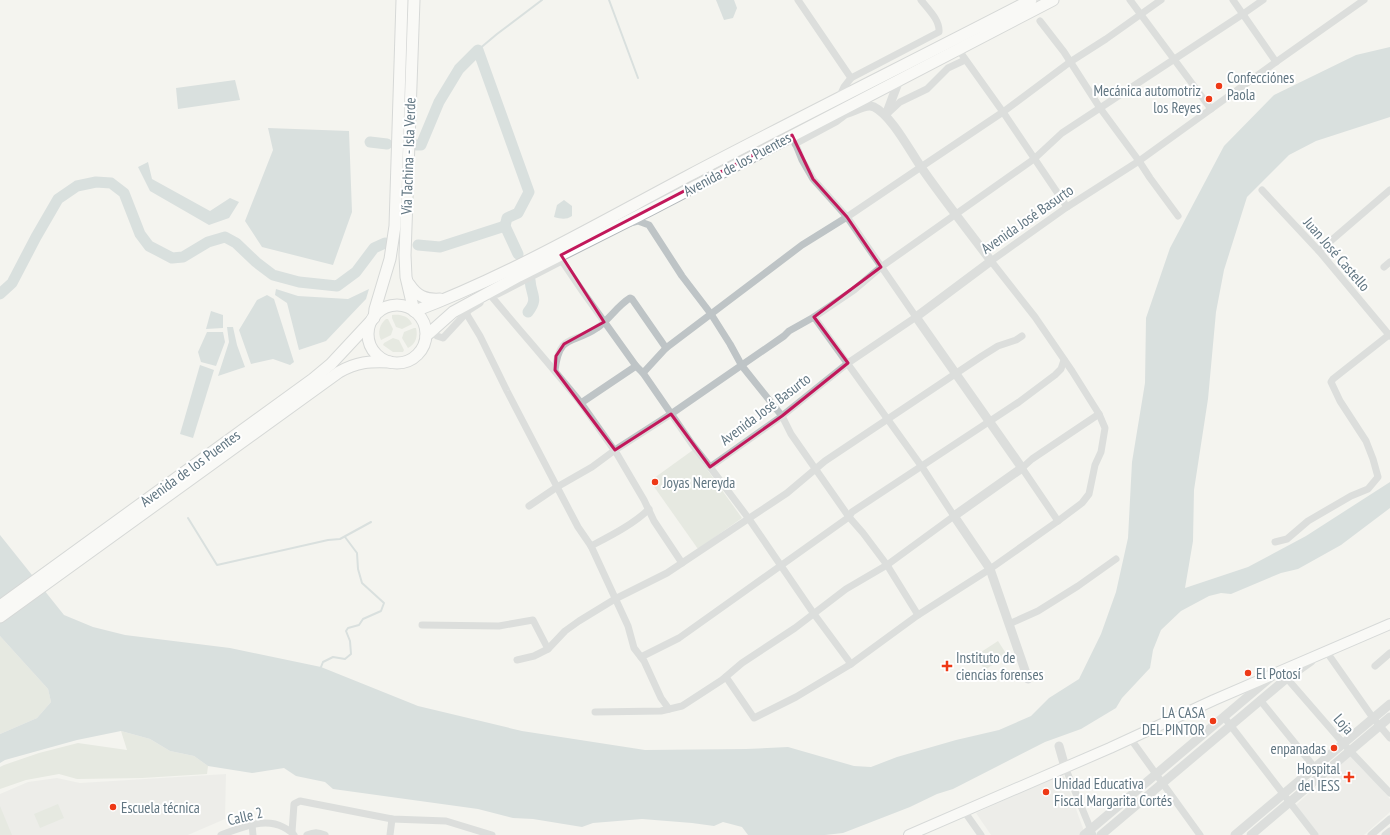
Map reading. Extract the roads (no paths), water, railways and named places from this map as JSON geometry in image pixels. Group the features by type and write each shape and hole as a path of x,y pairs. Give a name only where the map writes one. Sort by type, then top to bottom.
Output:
{"main road":[{"name":"Vía Tachina - Isla Verde","path":"374,315 390,259 395,226 402,0"},
{"name":"Vía Tachina - Isla Verde","path":"414,0 405,227 406,277 414,311"},
{"name":"Avenida de los Puentes","path":"429,333 453,312 519,276 561,258 620,224 793,139 897,75 1031,0"},
{"name":"Avenida de los Puentes","path":"897,75 958,49 1053,0"},
{"name":"Avenida de los Puentes","path":"414,311 450,298 517,266 768,134 843,107"},
{"path":"406,277 413,290 421,297 432,300 450,298"},
{"path":"390,306 403,306 414,311 423,321 429,333 424,346 414,358 405,362 390,362 377,354 372,347 369,333 374,315 382,309 390,306"},
{"name":"Avenida de los Puentes","path":"0,617 73,558 313,379 331,364 374,315"},
{"name":"Avenida de los Puentes","path":"0,606 73,558 339,372 365,362 390,362"},
{"path":"909,835 1130,738 1281,674 1326,651 1390,624"}],"street":[{"path":"726,677 754,718 796,698 851,664 918,615 990,569 1082,503 1089,494 1095,465 1101,452 1105,428 1099,414 1035,317 921,167 886,115 875,107 871,106 843,107 844,87 851,78 938,32 939,27 937,21 922,0"},
{"path":"1130,0 1173,60 1211,109"},
{"path":"643,372 666,348 802,245 847,217 1002,112 1070,62 1106,39 1161,0"},
{"path":"1233,0 1276,62"},
{"path":"529,506 557,487 592,467 615,450 742,366 789,331 814,317 854,290 881,267 1034,158 1059,136 1262,0"},
{"path":"800,1 851,78"},
{"name":"Avenida José Basurto","path":"710,467 782,416 848,363 916,317 1067,207 1139,161 1362,1"},
{"path":"1040,21 1064,52 1100,108 1178,216"},
{"path":"958,49 1067,207"},
{"path":"886,115 900,102 927,89 948,68 965,60"},
{"path":"882,62 892,65 897,75 886,115"},
{"path":"793,139 802,160 813,179 847,217 1058,521"},
{"name":"Juan José Castello","path":"1262,190 1319,252 1390,335"},
{"path":"1319,252 1390,190"},
{"path":"620,224 638,222 649,225 682,276 711,314 742,366 782,416 791,434 849,517 863,533 918,615"},
{"path":"429,333 443,338 475,306 561,258 604,322 636,366 643,372 692,444 749,518 814,614 851,664"},
{"path":"492,297 581,403 615,450 649,509 654,521 682,563"},
{"path":"554,370 556,356 564,344 571,339 597,328 628,299 632,298 666,348"},
{"path":"466,314 480,336 578,527 591,546 628,626 634,648 641,657 661,698 670,709"},
{"path":"814,317 922,467 990,569 1028,679"},
{"path":"1275,542 1288,539 1308,521 1351,496 1368,489 1378,477 1366,441 1340,401 1332,382 1390,335"},
{"path":"516,660 534,656 548,649 565,631 615,599 667,573 787,493 816,468 956,373 998,346 1016,340 1022,336"},
{"path":"641,657 679,638 849,517 852,512 1019,402 1055,375 1061,369 1064,360"},
{"path":"581,403 636,366"},
{"path":"595,712 661,711 682,706 726,677 742,663 814,614 846,589 886,566 1022,468 1032,459 1099,414"},
{"path":"591,546 613,534 649,509"},
{"path":"1009,624 1038,611 1078,586 1116,559"},
{"path":"422,624 499,626 533,620 548,649"},
{"path":"1326,651 1390,738"},
{"path":"1375,666 1390,653"},
{"path":"1101,835 1260,700 1281,674"},
{"path":"1058,746 1089,833 1224,717 1281,674"},
{"name":"Loja","path":"1281,674 1390,793"},
{"path":"1260,700 1315,768"},
{"path":"1235,835 1390,704"},
{"path":"1224,717 1315,835"},
{"path":"1251,835 1390,717"},
{"path":"1130,738 1200,835"},
{"path":"293,834 294,804 297,801 392,820 446,821 492,835"},
{"path":"964,811 979,834"},
{"path":"1371,835 1390,818"},
{"path":"390,835 392,820"},
{"name":"Calle 2","path":"221,835 261,823 276,823 293,834"},
{"path":"252,825 253,835"},
{"path":"307,835 313,832 318,832 325,835"}],"waterway":[{"path":"478,50 542,0"},
{"path":"609,0 638,78"},
{"path":"416,145 421,145 439,102 459,69 478,50 529,192 518,213 507,218 505,226 518,254"},
{"path":"370,142 387,144"},
{"path":"0,294 12,283 58,199 77,186 96,182 111,183 124,193 140,234 149,246 172,258 183,257 208,242 225,237 236,243 256,262 273,275 299,282 337,286 356,272 374,248 385,243"},
{"path":"418,245 440,247 505,226"},
{"path":"528,312 534,300 530,280"},
{"path":"188,518 217,565 328,540 340,539 371,522"},
{"path":"321,667 323,662 333,657 345,659 351,654 350,641 346,631 348,628 359,625 363,619 381,611 384,603 362,583 358,569 357,553 345,537"}],"place":[{"name":"Confecciónes Paola","path":"1219,86"},
{"name":"Mecánica automotriz los Reyes","path":"1209,99"},
{"name":"Joyas Nereyda","path":"655,482"},
{"name":"Instituto de ciencias forenses","path":"947,666"},
{"name":"El Potosí","path":"1248,673"},
{"name":"LA CASA DEL PINTOR","path":"1213,721"},
{"name":"enpanadas","path":"1334,748"},
{"name":"Hospital del IESS","path":"1349,777"},
{"name":"Unidad Educativa Fiscal Margarita Cortés","path":"1046,792"},
{"name":"Escuela técnica","path":"113,807"}]}
